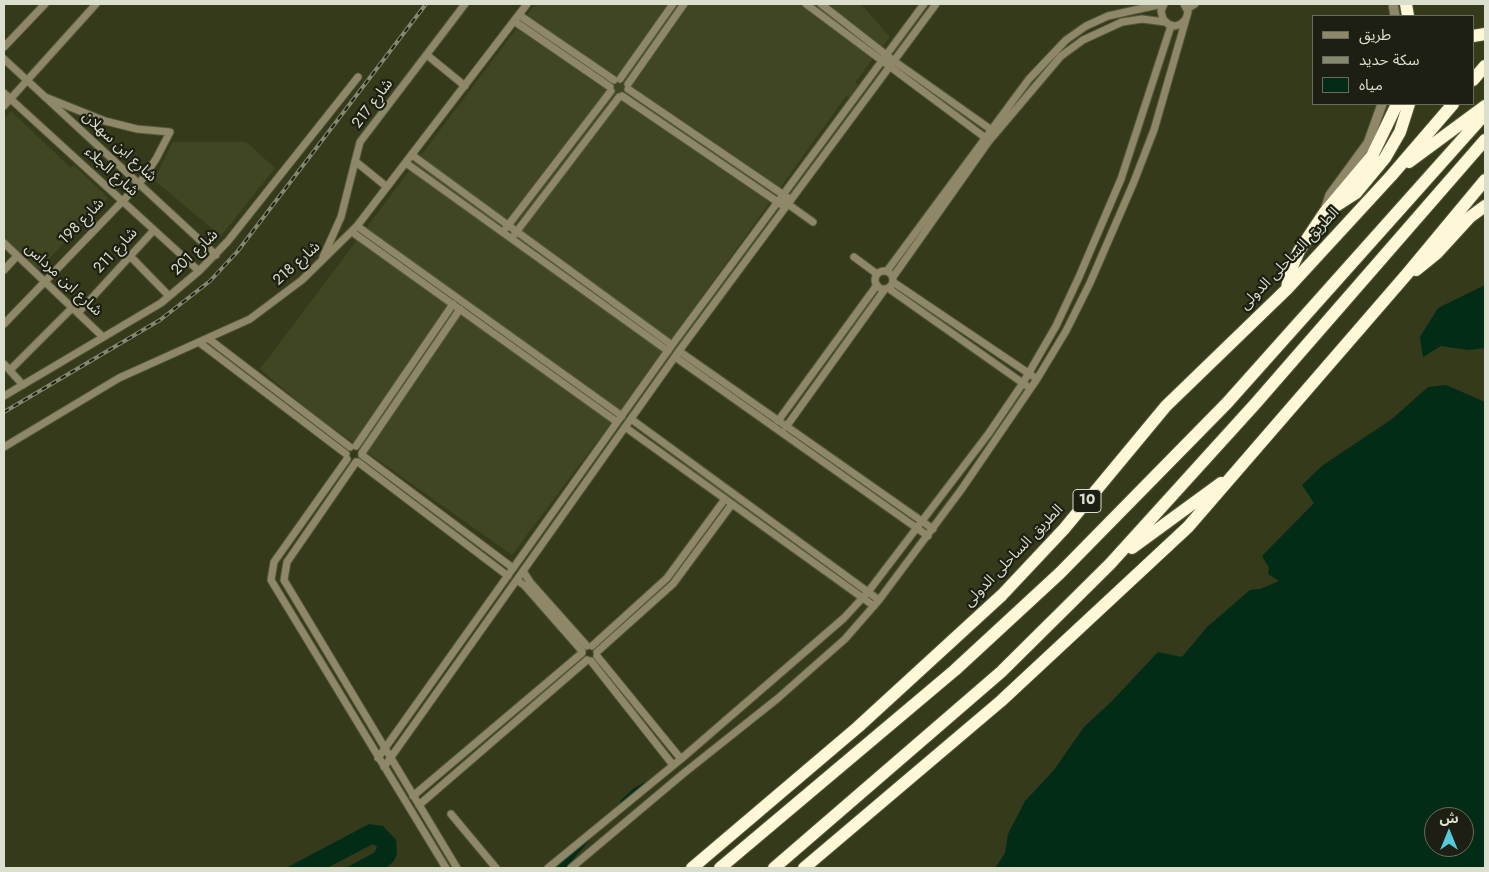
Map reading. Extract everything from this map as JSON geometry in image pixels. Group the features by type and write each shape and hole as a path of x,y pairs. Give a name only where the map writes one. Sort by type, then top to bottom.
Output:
{"highway":[{"path":"1474,79 1485,66"},
{"path":"1287,289 1297,256 1325,212 1372,156 1397,105"},
{"path":"1325,212 1349,199 1386,158 1400,132 1408,105"},
{"name":"الطريق الساحلى الدولى","path":"692,868 858,727 991,606 1064,529 1166,406 1287,289 1391,176 1452,105"},
{"path":"1391,176 1485,106"},
{"name":"10","path":"720,868 955,670 1060,574 1226,403 1485,114"},
{"path":"774,868 1002,672 1110,564 1485,140"},
{"path":"804,868 1002,701 1188,527 1407,274 1485,180"},
{"path":"1407,274 1430,260 1470,217 1483,207"},
{"path":"1110,564 1232,474"}],"street":[{"path":"4,47 45,4"},
{"path":"4,106 95,4"},
{"name":"شارع 217","path":"321,262 337,227 360,142 464,4"},
{"name":"شارع 218","path":"4,447 119,378 209,339 267,308 321,262 354,229 527,4"},
{"path":"503,233 673,4"},
{"path":"511,239 628,87 684,4"},
{"path":"806,4 884,58 987,139"},
{"path":"820,4 884,58"},
{"path":"378,758 670,348 924,4"},
{"path":"384,767 677,354 936,4"},
{"path":"548,868 681,759 844,618 868,592 922,522 1023,383 1056,326 1121,179 1140,125 1168,24 1161,11 1163,4 1116,14 1079,30 1029,79 993,132"},
{"path":"571,868 684,773 778,699 845,639 879,600 930,533 1037,379 1066,331 1090,283 1130,192 1154,130 1186,19 1186,6 1195,4"},
{"path":"516,18 617,79 813,222"},
{"path":"516,18 620,97 780,198"},
{"path":"786,427 987,139 1048,69 1076,44 1122,22 1142,19 1168,24 1182,24 1186,19"},
{"path":"427,55 465,86"},
{"name":"شارع ابن سهلان","path":"4,60 216,255"},
{"path":"892,64 993,132"},
{"name":"شارع 201","path":"4,396 169,296 199,271 216,255 358,77"},
{"name":"شارع الجلاء","path":"4,93 199,271"},
{"name":"شارع 198","path":"4,324 139,184 156,159 170,132 137,129 105,121 45,96"},
{"path":"1325,212 1330,195 1368,143 1382,105"},
{"path":"1140,125 1154,130"},
{"path":"412,155 556,260 670,348"},
{"path":"355,161 387,187"},
{"path":"406,163 550,267 670,348"},
{"path":"354,229 620,419"},
{"name":"شارع 211","path":"10,370 75,311 154,230"},
{"name":"شارع ابن مرداس","path":"4,243 103,337"},
{"path":"4,270 17,256"},
{"path":"130,256 169,296"},
{"path":"854,257 877,274"},
{"path":"550,267 556,260"},
{"path":"877,285 875,279 877,274 882,271 889,281 1030,388"},
{"path":"889,281 1037,379"},
{"path":"778,421 877,285 889,281"},
{"path":"433,285 453,304 505,337"},
{"path":"446,868 271,580 274,562 453,304"},
{"path":"457,868 284,580 287,562 460,309"},
{"path":"209,339 353,446 359,458 508,576"},
{"path":"200,343 346,456 359,458 514,568"},
{"path":"677,354 778,421 922,522 930,533"},
{"path":"677,354 917,528 930,533"},
{"path":"4,364 23,385"},
{"path":"631,419 879,600"},
{"path":"625,427 874,606"},
{"path":"413,796 667,578 728,502"},
{"path":"419,805 593,657 673,584 728,502"},
{"path":"523,570 530,582 586,649 681,759"},
{"path":"517,580 526,586 593,657 673,765"},
{"path":"492,598 498,606"},
{"path":"451,814 496,868"}],"shaded area":[{"path":"535,4 861,4 890,37 855,82 858,85 849,98 846,96 620,411 512,555 313,414 260,369"},
{"path":"11,111 71,168 74,165 108,198 38,270 4,238 4,118"},
{"path":"173,142 246,142 275,168 221,236 154,180"}],"water":[{"path":"1485,285 1485,348 1469,350 1441,346 1423,357 1420,337 1438,308"},
{"path":"1446,385 1485,402 1485,868 995,868 1005,853 1008,834 1025,801 1054,770 1084,727 1112,701 1158,652 1182,657 1207,627 1250,590 1260,589 1279,581 1268,574 1269,568 1262,556 1314,503 1302,485 1323,465 1392,419 1428,387"},
{"path":"369,824 383,826 396,840 397,854 394,861 386,868 346,868 375,852 377,847 373,844 327,868 286,868"}],"waterway":[{"path":"624,802 645,786"},
{"path":"561,868 586,839"}],"railway":[{"path":"4,412 160,320 210,281 237,252 426,4"}]}
